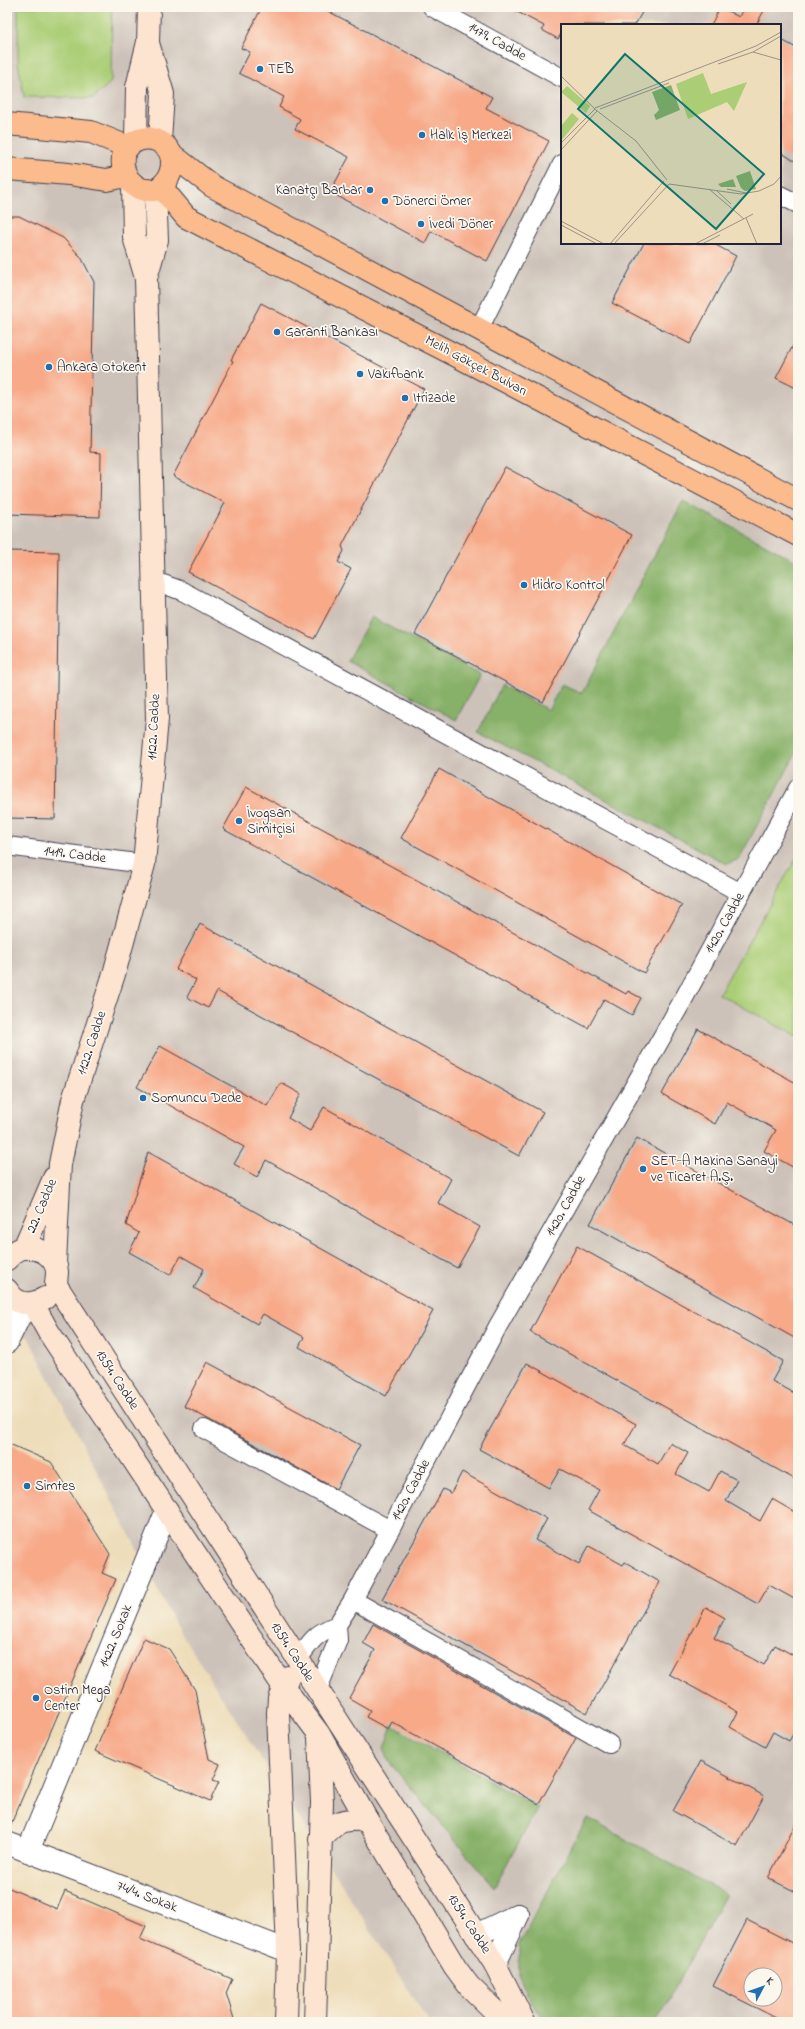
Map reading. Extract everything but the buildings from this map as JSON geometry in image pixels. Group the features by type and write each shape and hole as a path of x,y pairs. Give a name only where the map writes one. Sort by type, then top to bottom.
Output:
{"main road":[{"path":"148,42 163,94 165,148 173,164 170,174 158,189 139,188 129,180 122,166 123,156 132,144 137,87 148,42 149,7"},
{"path":"7,124 91,132 132,144 148,138 165,148 212,186 798,500"},
{"path":"7,169 69,174 107,180 129,180"},
{"name":"1122. Cadde","path":"60,1164 74,1100 114,974 144,864 157,719 146,278 134,237 129,180"},
{"name":"1122. Cadde","path":"146,278 157,240 158,189"},
{"name":"Melih Gökçek Bulvarı","path":"158,189 186,217 457,356 798,535"},
{"path":"15,1297 46,1297 56,1284 57,1271 55,1263 60,1164"},
{"name":"22. Cadde","path":"16,1253 60,1164"},
{"path":"16,1253 38,1249 51,1257 55,1263"},
{"name":"1354. Cadde","path":"56,1284 297,1661 476,1935 494,1964 524,2022"},
{"name":"1354. Cadde","path":"15,1297 48,1331 283,1686 319,1734 367,1820 469,1986 506,2022"},
{"path":"286,2022 288,1951 278,1713 279,1698 283,1686 297,1661"},
{"path":"315,2022 322,1802 317,1691"},
{"path":"320,1838 335,1823 346,1820 367,1820"},
{"path":"450,1956 476,1935"},
{"path":"469,1986 494,1964"}],"street":[{"name":"1479. Cadde","path":"432,7 561,77"},
{"path":"478,329 561,166"},
{"path":"781,196 798,204"},
{"path":"154,582 182,591 741,893"},
{"name":"1420. Cadde","path":"337,1625 353,1600 498,1326 683,1000 798,788"},
{"name":"1419. Cadde","path":"7,846 144,864"},
{"path":"7,1324 15,1297"},
{"path":"7,1342 15,1297"},
{"path":"204,1429 390,1530"},
{"name":"1422. Sokak","path":"28,1851 167,1510"},
{"path":"353,1600 609,1744"},
{"path":"297,1661 311,1640 321,1631 337,1625 338,1640 317,1691"},
{"name":"74/4. Sokak","path":"7,1843 288,1951"},
{"path":"476,1935 518,1915 494,1964"}],"shaded area":[{"path":"7,7 798,7 798,2022 429,2022 176,1625 28,1337 7,1336"}],"green space":[{"path":"18,7 112,7 111,82 93,98 24,97 18,63"},
{"path":"683,501 798,562 798,750 739,859 727,864 478,732 502,685 548,710 562,684 582,693"},
{"path":"371,617 480,675 456,720 347,661"},
{"path":"798,855 798,1037 719,994"},
{"path":"392,1725 538,1808 494,1887 389,1762 384,1748"},
{"path":"587,1818 726,1894 656,2022 547,2022 529,1998 519,1976 519,1944"}],"place":[{"name":"TEB","path":"260,69"},
{"name":"Halk İş Merkezi","path":"422,135"},
{"name":"Kanatçı Barbar","path":"370,190"},
{"name":"Dönerci Ömer","path":"385,201"},
{"name":"İvedi Döner","path":"421,224"},
{"name":"Garanti Bankası","path":"277,332"},
{"name":"Ankara Otokent","path":"49,367"},
{"name":"Vakıfbank","path":"360,374"},
{"name":"Itrizade","path":"405,398"},
{"name":"Hidro Kontrol","path":"524,585"},
{"name":"İvogsan Simitçisi","path":"239,821"},
{"name":"Somuncu Dede","path":"143,1098"},
{"name":"SET-A Makina Sanayi ve Ticaret A.Ş.","path":"643,1169"},
{"name":"Simtes","path":"27,1486"},
{"name":"Ostim Mega Center","path":"36,1698"}]}
